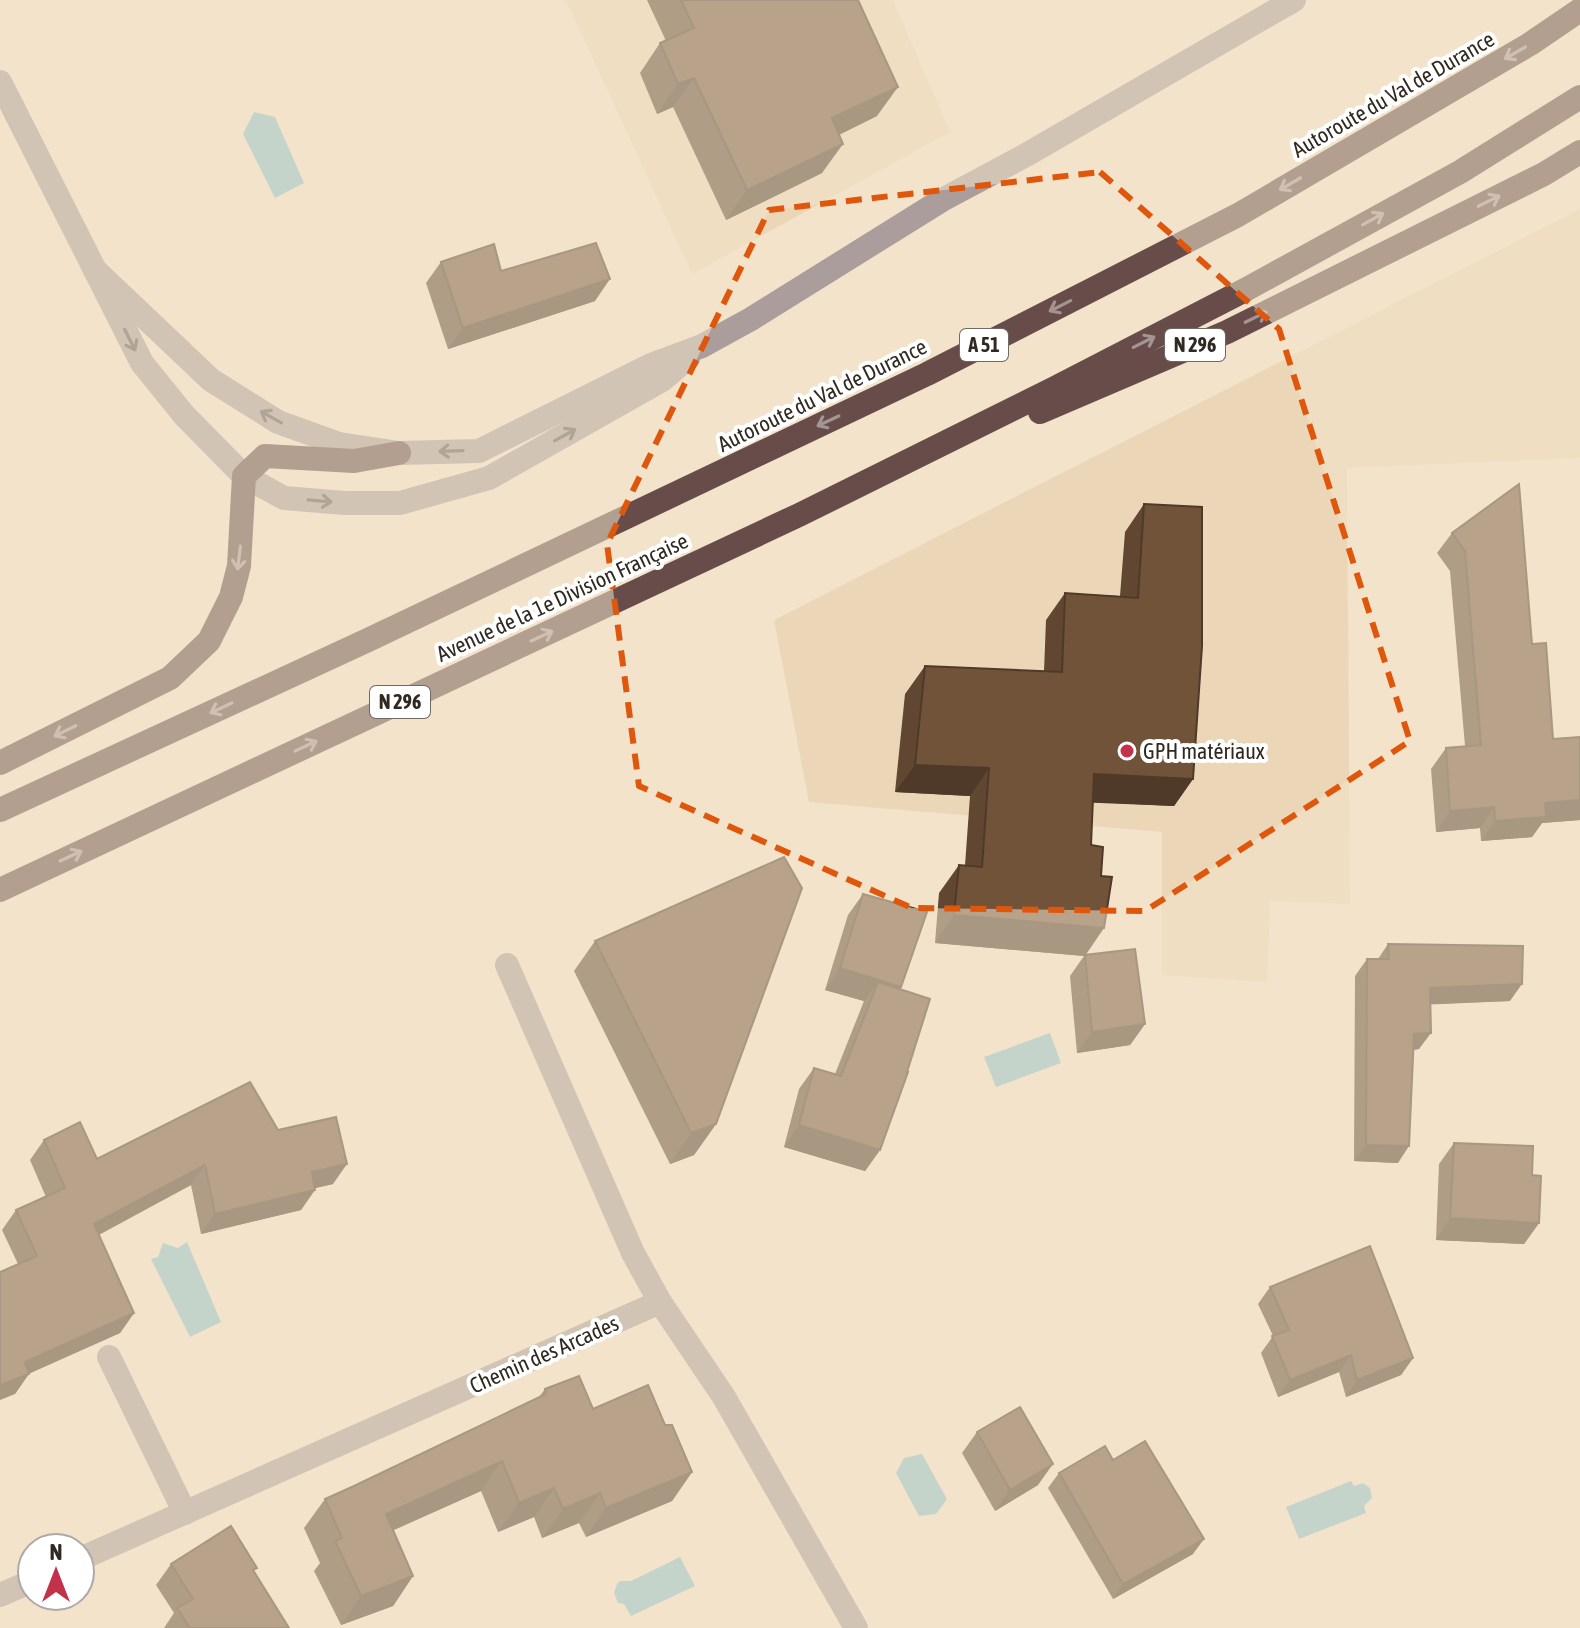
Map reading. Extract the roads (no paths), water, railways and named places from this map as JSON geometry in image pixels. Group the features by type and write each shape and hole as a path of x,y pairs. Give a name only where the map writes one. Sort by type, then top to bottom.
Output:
{"highway":[{"name":"Autoroute du Val de Durance","path":"0,810 368,640 927,374 1238,215 1530,44 1580,10"},
{"path":"799,515 1245,290 1460,172 1580,97"},
{"name":"N 296","path":"799,515 1227,332 1544,174 1580,152"},
{"path":"0,763 170,678 209,641 231,597 239,566 244,476 265,456 354,461 399,453"},
{"name":"Avenue de la 1e Division Française","path":"0,890 799,515"}],"street":[{"path":"95,270 211,380 278,422 339,444 399,453 479,451 651,365 702,346 751,319 942,200 1294,0"},
{"path":"0,82 142,363 184,415 244,476 284,498 400,503 489,478 662,380 702,346"},
{"path":"507,965 633,1253 660,1302 724,1397 856,1628"},
{"name":"Chemin des Arcades","path":"96,1552 660,1302"},
{"path":"109,1357 185,1513"}],"water":[{"path":"254,112 275,117 304,183 275,198 243,134"},
{"path":"1050,1033 1061,1063 996,1087 984,1057"},
{"path":"187,1242 221,1322 190,1337 151,1259 158,1257 163,1243 178,1248"},
{"path":"922,1454 947,1499 936,1514 919,1516 896,1473 904,1458"},
{"path":"1351,1481 1354,1486 1363,1483 1370,1488 1372,1498 1364,1506 1366,1513 1299,1539 1286,1507"},
{"path":"680,1557 695,1586 631,1616 624,1604 618,1603 614,1593 620,1581 631,1581"}],"place":[{"name":"GPH matériaux","path":"1127,751"}]}
